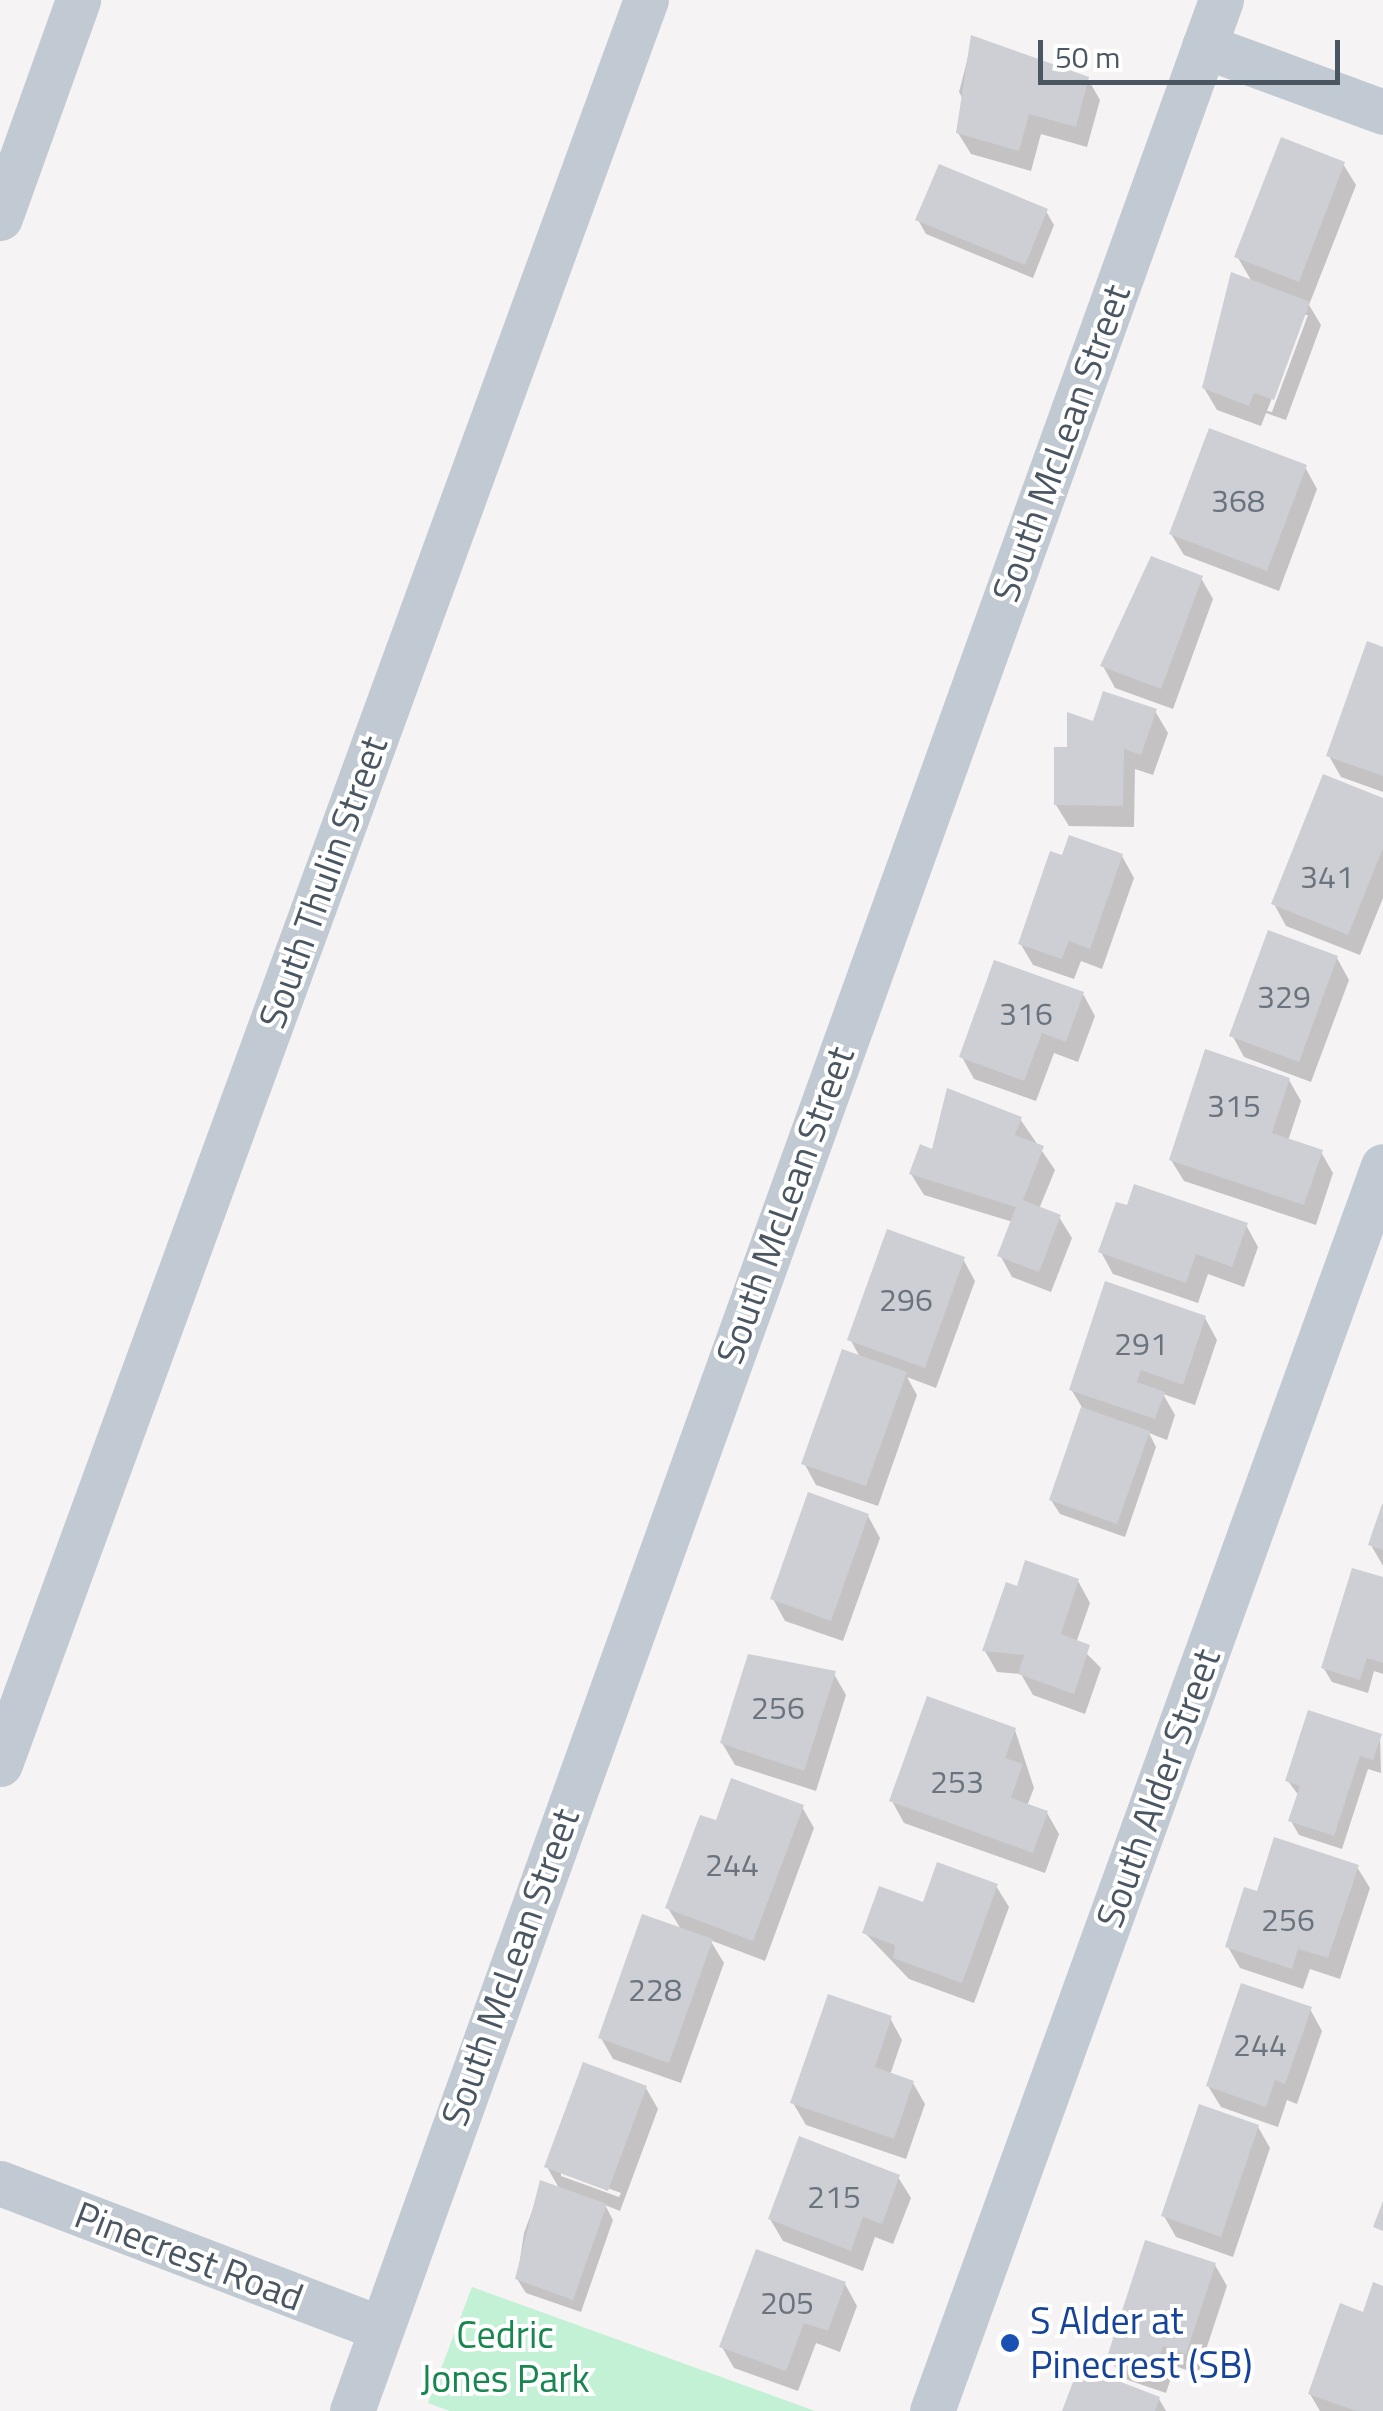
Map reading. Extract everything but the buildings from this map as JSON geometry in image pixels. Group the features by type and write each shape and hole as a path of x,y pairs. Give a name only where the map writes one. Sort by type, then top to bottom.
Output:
{"street":[{"path":"0,218 78,0"},
{"name":"South Thulin Street","path":"0,1764 646,0"},
{"name":"South McLean Street","path":"352,2411 1221,0"},
{"path":"1204,46 1383,112"},
{"name":"South Alder Street","path":"932,2411 1383,1166"},
{"name":"Pinecrest Road","path":"0,2183 379,2328"}],"green space":[{"name":"Cedric Jones Park","path":"472,2287 815,2411 450,2411 428,2403"}],"place":[{"name":"S Alder at Pinecrest (SB)","path":"1010,2343"}]}
